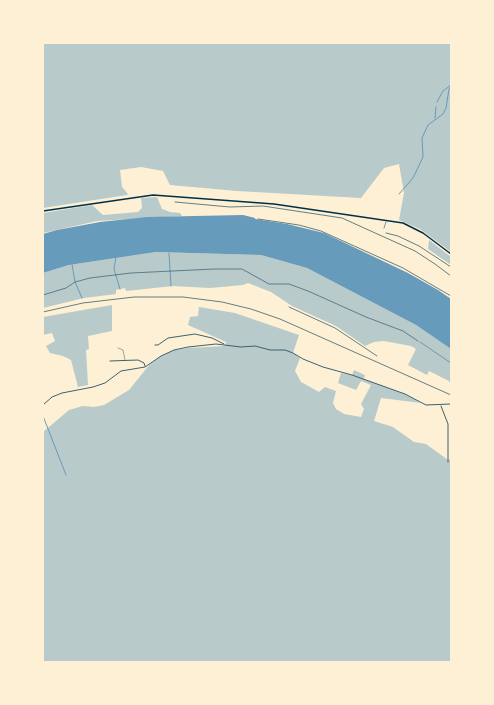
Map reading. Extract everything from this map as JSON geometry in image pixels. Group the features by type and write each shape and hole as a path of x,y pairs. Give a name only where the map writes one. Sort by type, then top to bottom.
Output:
{"main road":[{"path":"43,211 153,195 274,204 403,223 423,233 451,254"}],"street":[{"path":"155,345 158,345 168,338 195,334 212,338 224,344"},
{"path":"43,405 52,396 105,383 121,371 146,367 174,350 195,346 224,344 241,347 255,346 270,350 285,350 293,352 303,359 323,367 401,392 426,405 441,406 451,404"},
{"path":"110,360 138,360 144,363 146,367"},
{"path":"441,406 448,424 448,462"}],"lane":[{"path":"420,342 451,363"},
{"path":"118,348 123,350 124,360"}],"path":[{"path":"43,295 66,288 75,282 90,278 131,273 242,269 269,284 289,284 308,290 372,320 403,332 420,342"}],"shaded area":[{"path":"43,43 451,43 451,252 420,229 399,220 404,193 399,164 384,168 361,198 237,191 170,185 163,171 141,167 120,170 122,187 128,194 127,195 43,208"},
{"path":"157,197 162,209 180,213 182,216 97,221 43,233 43,213 92,205 103,215 138,212 142,208 141,198"},
{"path":"429,240 451,257 451,265 428,249"},
{"path":"156,252 261,255 307,268 416,325 451,349 451,385 449,381 429,371 427,375 408,365 416,349 411,346 384,341 374,342 365,346 336,326 292,306 271,292 248,283 243,285 210,288 173,286 126,291 125,288 116,290 116,294 84,298 43,308 43,273 69,265"},
{"path":"112,305 112,331 88,336 89,349 86,350 88,385 78,387 71,360 63,356 50,353 46,346 55,341 52,333 43,335 43,317"},
{"path":"199,307 235,313 299,335 293,353 300,358 295,371 301,382 319,392 325,387 336,391 333,403 336,409 344,414 361,417 364,409 361,404 371,385 361,381 356,390 338,383 341,373 352,375 354,370 365,375 364,379 405,394 421,403 381,398 374,421 393,427 414,442 426,444 448,460 451,459 451,662 43,662 43,432 69,410 83,406 94,407 104,405 129,390 150,364 161,356 174,350 225,346 226,342 188,325 190,317 198,316"}],"water":[{"path":"243,215 255,219 287,224 324,233 408,273 438,290 451,299 451,349 416,325 307,268 261,255 156,252 69,265 43,273 43,234 100,222 147,217"}],"waterway":[{"path":"437,102 443,91 451,85"},
{"path":"399,194 413,178 423,157 422,138 428,125 443,114 446,108 449,89 451,86"},
{"path":"435,118 436,107"},
{"path":"384,228 386,222"},
{"path":"169,253 171,286"},
{"path":"116,257 114,269 120,289"},
{"path":"72,264 75,282 82,298"},
{"path":"43,416 66,475"}],"railway":[{"path":"175,202 230,207 263,206 342,218 415,251 451,276"},
{"path":"258,219 299,225 321,231 403,268 451,296"},
{"path":"386,233 398,236 419,246 451,267"},
{"path":"43,312 83,303 134,297 183,297 222,302 251,309 280,319 451,395"},
{"path":"289,307 335,328 377,356"}]}
